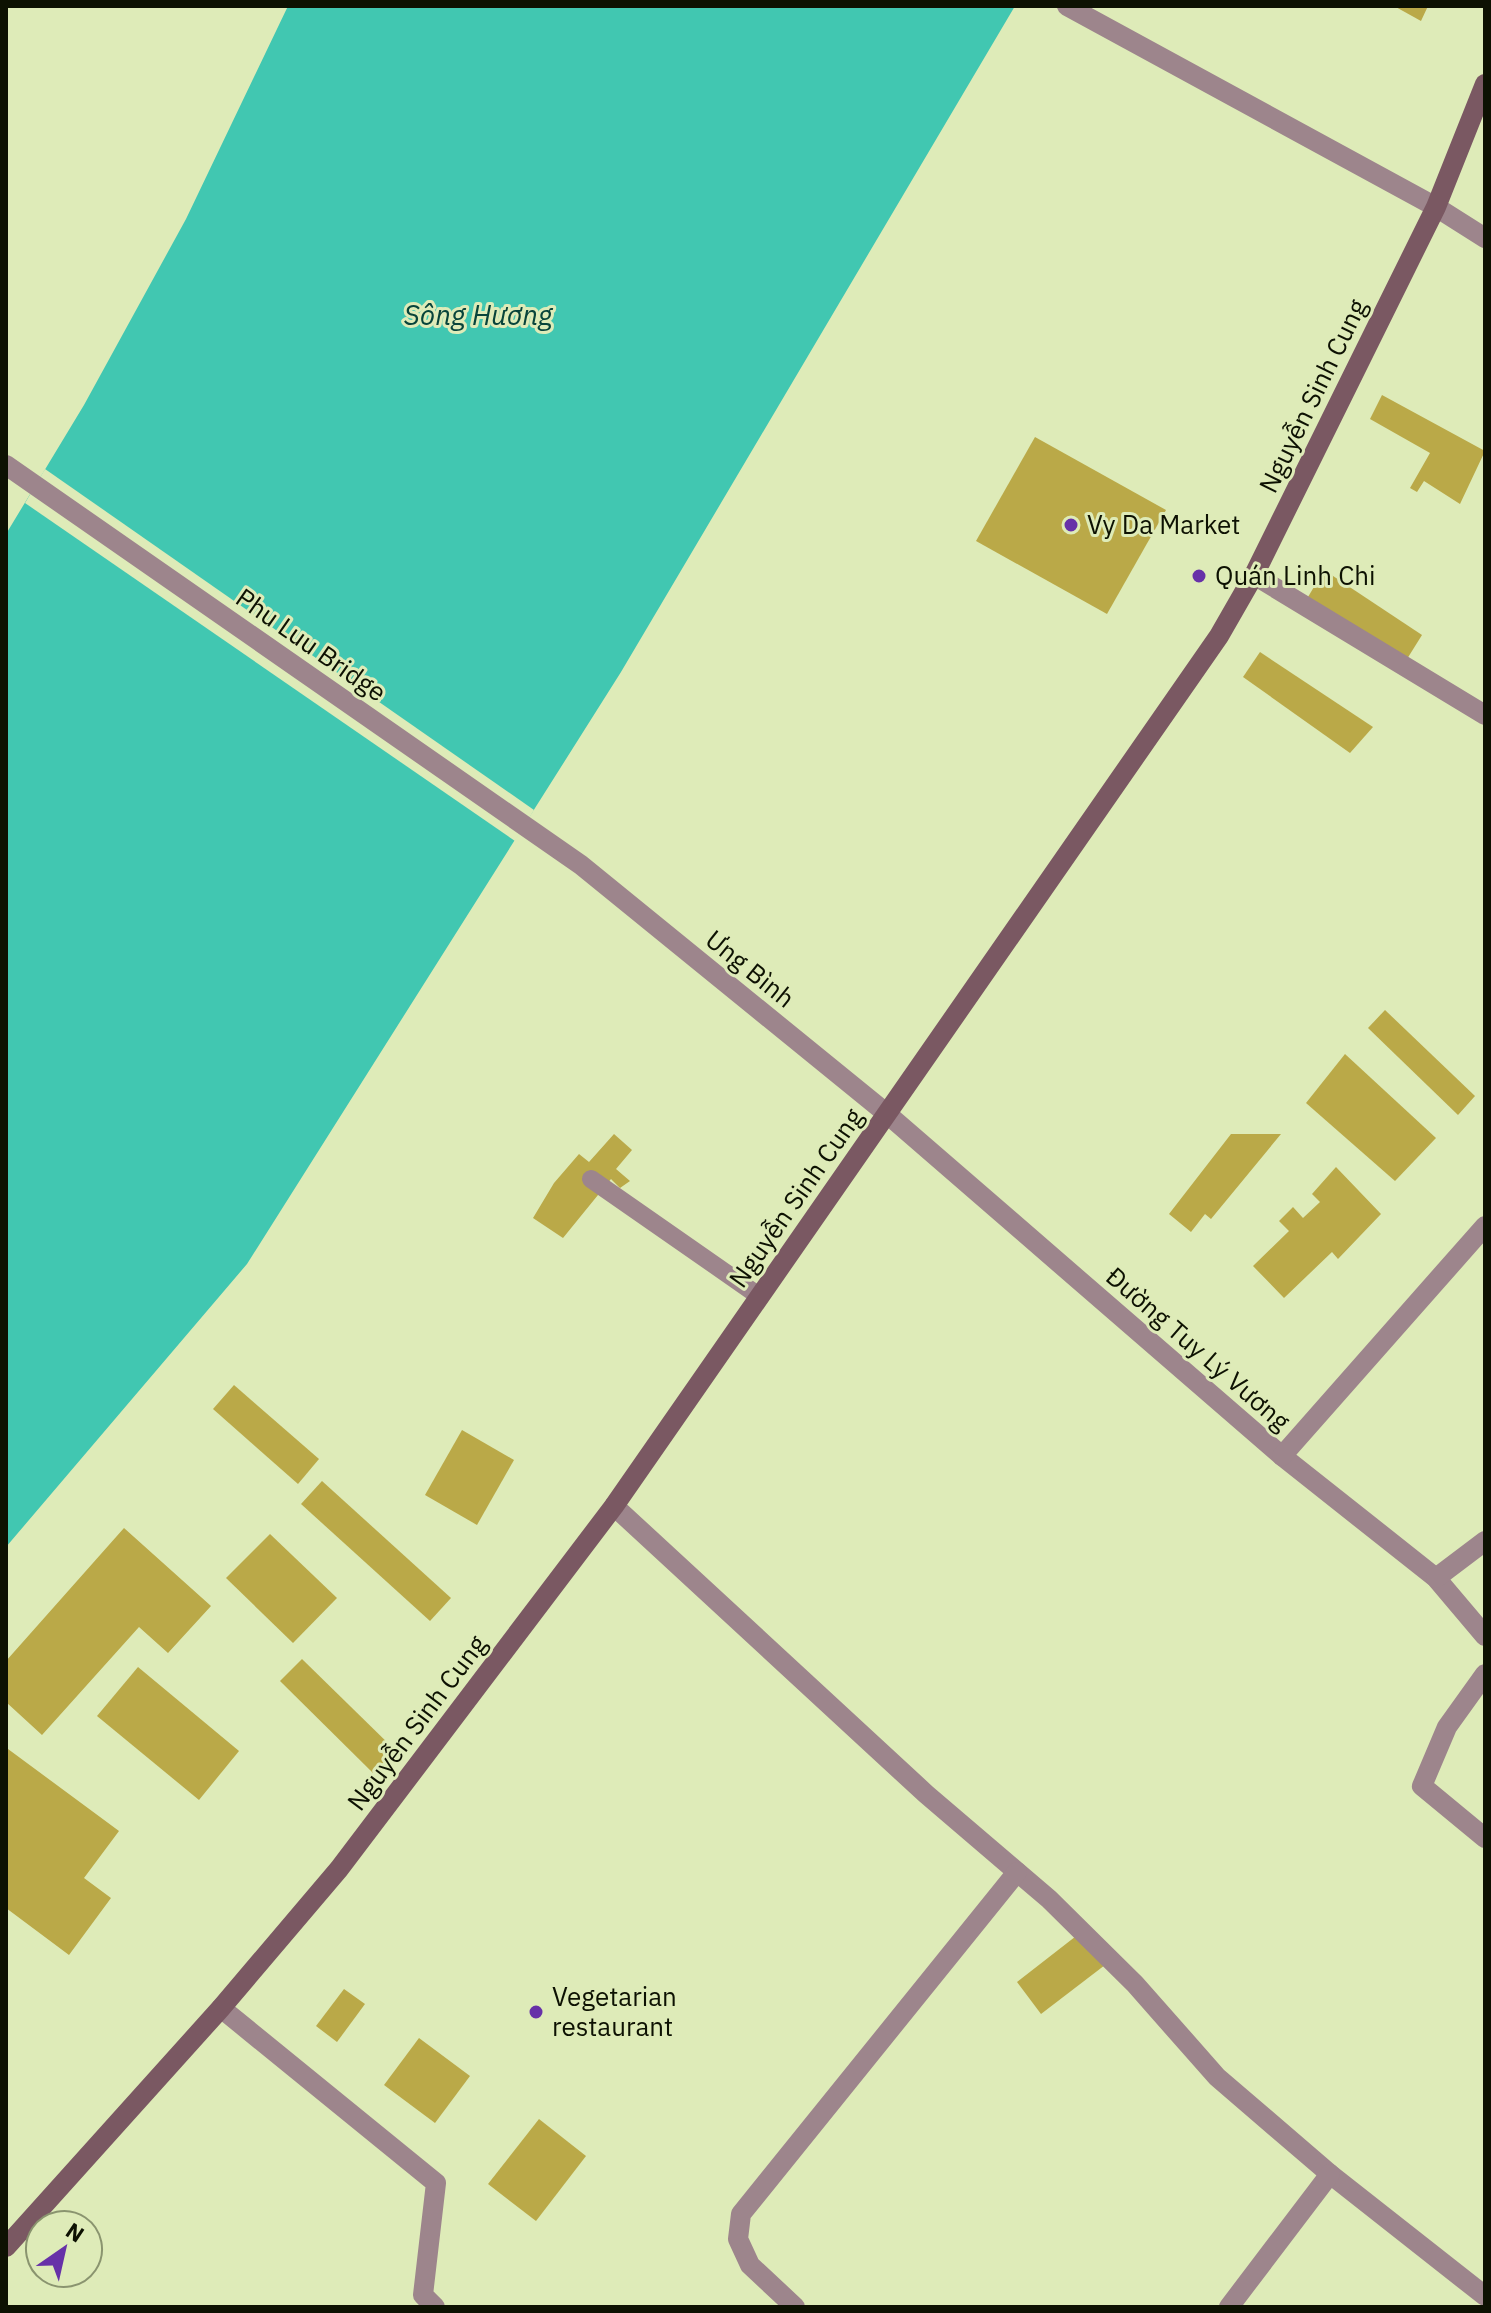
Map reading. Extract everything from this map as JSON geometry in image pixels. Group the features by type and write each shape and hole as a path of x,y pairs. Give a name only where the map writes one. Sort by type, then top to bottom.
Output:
{"main road":[{"name":"Nguyễn Sinh Cung","path":"6,2247 221,2008 339,1869 614,1506 1219,636 1254,575 1436,207 1485,84"}],"street":[{"path":"1067,6 1436,207 1485,238"},
{"name":"Phu Luu Bridge","path":"9,467 581,865"},
{"path":"1254,575 1485,715"},
{"name":"Ưng Bình","path":"581,865 886,1113"},
{"name":"Đường Tuy Lý Vương","path":"886,1113 1282,1456 1436,1578 1485,1636"},
{"path":"1282,1456 1485,1226"},
{"path":"614,1506 926,1794 1049,1899 1135,1984 1217,2077 1330,2174 1485,2296"},
{"path":"1436,1578 1485,1541"},
{"path":"1485,1674 1447,1727 1422,1786 1485,1838"},
{"path":"795,2307 750,2265 738,2239 741,2214 1017,1872"},
{"path":"221,2008 436,2183 423,2295 435,2307"},
{"path":"1229,2307 1330,2174"}],"lane":[{"path":"591,1179 759,1296"}],"water":[{"name":"Sông Hương","path":"288,6 1015,6 621,672 247,1264 6,1547 6,534 84,405 186,219"}],"pier":[{"path":"45,469 534,810 515,841 25,503"}],"building":[{"path":"1394,6 1428,6 1421,21"},
{"path":"1382,395 1485,451 1460,504 1424,481 1417,492 1410,488 1430,453 1370,419"},
{"name":"Vy Da Market","path":"1035,437 1166,510 1107,614 976,541"},
{"path":"1324,570 1422,635 1407,659 1308,597"},
{"path":"1260,652 1373,727 1350,753 1243,677"},
{"path":"1385,1010 1475,1096 1458,1115 1368,1028"},
{"path":"1345,1054 1436,1138 1395,1181 1306,1103"},
{"path":"614,1134 632,1150 616,1169 630,1181 620,1188 611,1179 563,1238 533,1218 554,1183 579,1154 589,1162"},
{"path":"1231,1134 1281,1134 1211,1219 1205,1214 1191,1232 1169,1214"},
{"path":"1336,1167 1381,1214 1338,1259 1332,1252 1284,1298 1253,1266 1289,1231 1279,1221 1293,1207 1303,1218 1320,1202 1312,1194"},
{"path":"234,1385 319,1459 298,1484 213,1409"},
{"path":"462,1430 514,1460 477,1525 425,1495"},
{"path":"322,1481 451,1598 430,1621 301,1504"},
{"path":"124,1528 211,1606 168,1653 139,1627 42,1735 6,1702 6,1661"},
{"path":"270,1534 337,1598 293,1643 226,1578"},
{"path":"302,1659 396,1751 373,1773 280,1681"},
{"path":"138,1667 239,1751 199,1800 97,1716"},
{"path":"8,1749 119,1831 84,1878 111,1898 69,1955 6,1908"},
{"path":"1080,1933 1105,1965 1041,2014 1017,1982"},
{"path":"344,1989 365,2004 337,2042 316,2026"},
{"path":"419,2038 470,2076 435,2123 384,2085"},
{"path":"539,2119 586,2156 536,2221 488,2184"}],"place":[{"name":"Vy Da Market","path":"1071,525"},
{"name":"Quán Linh Chi","path":"1199,576"},
{"name":"Vegetarian restaurant","path":"536,2012"}]}
